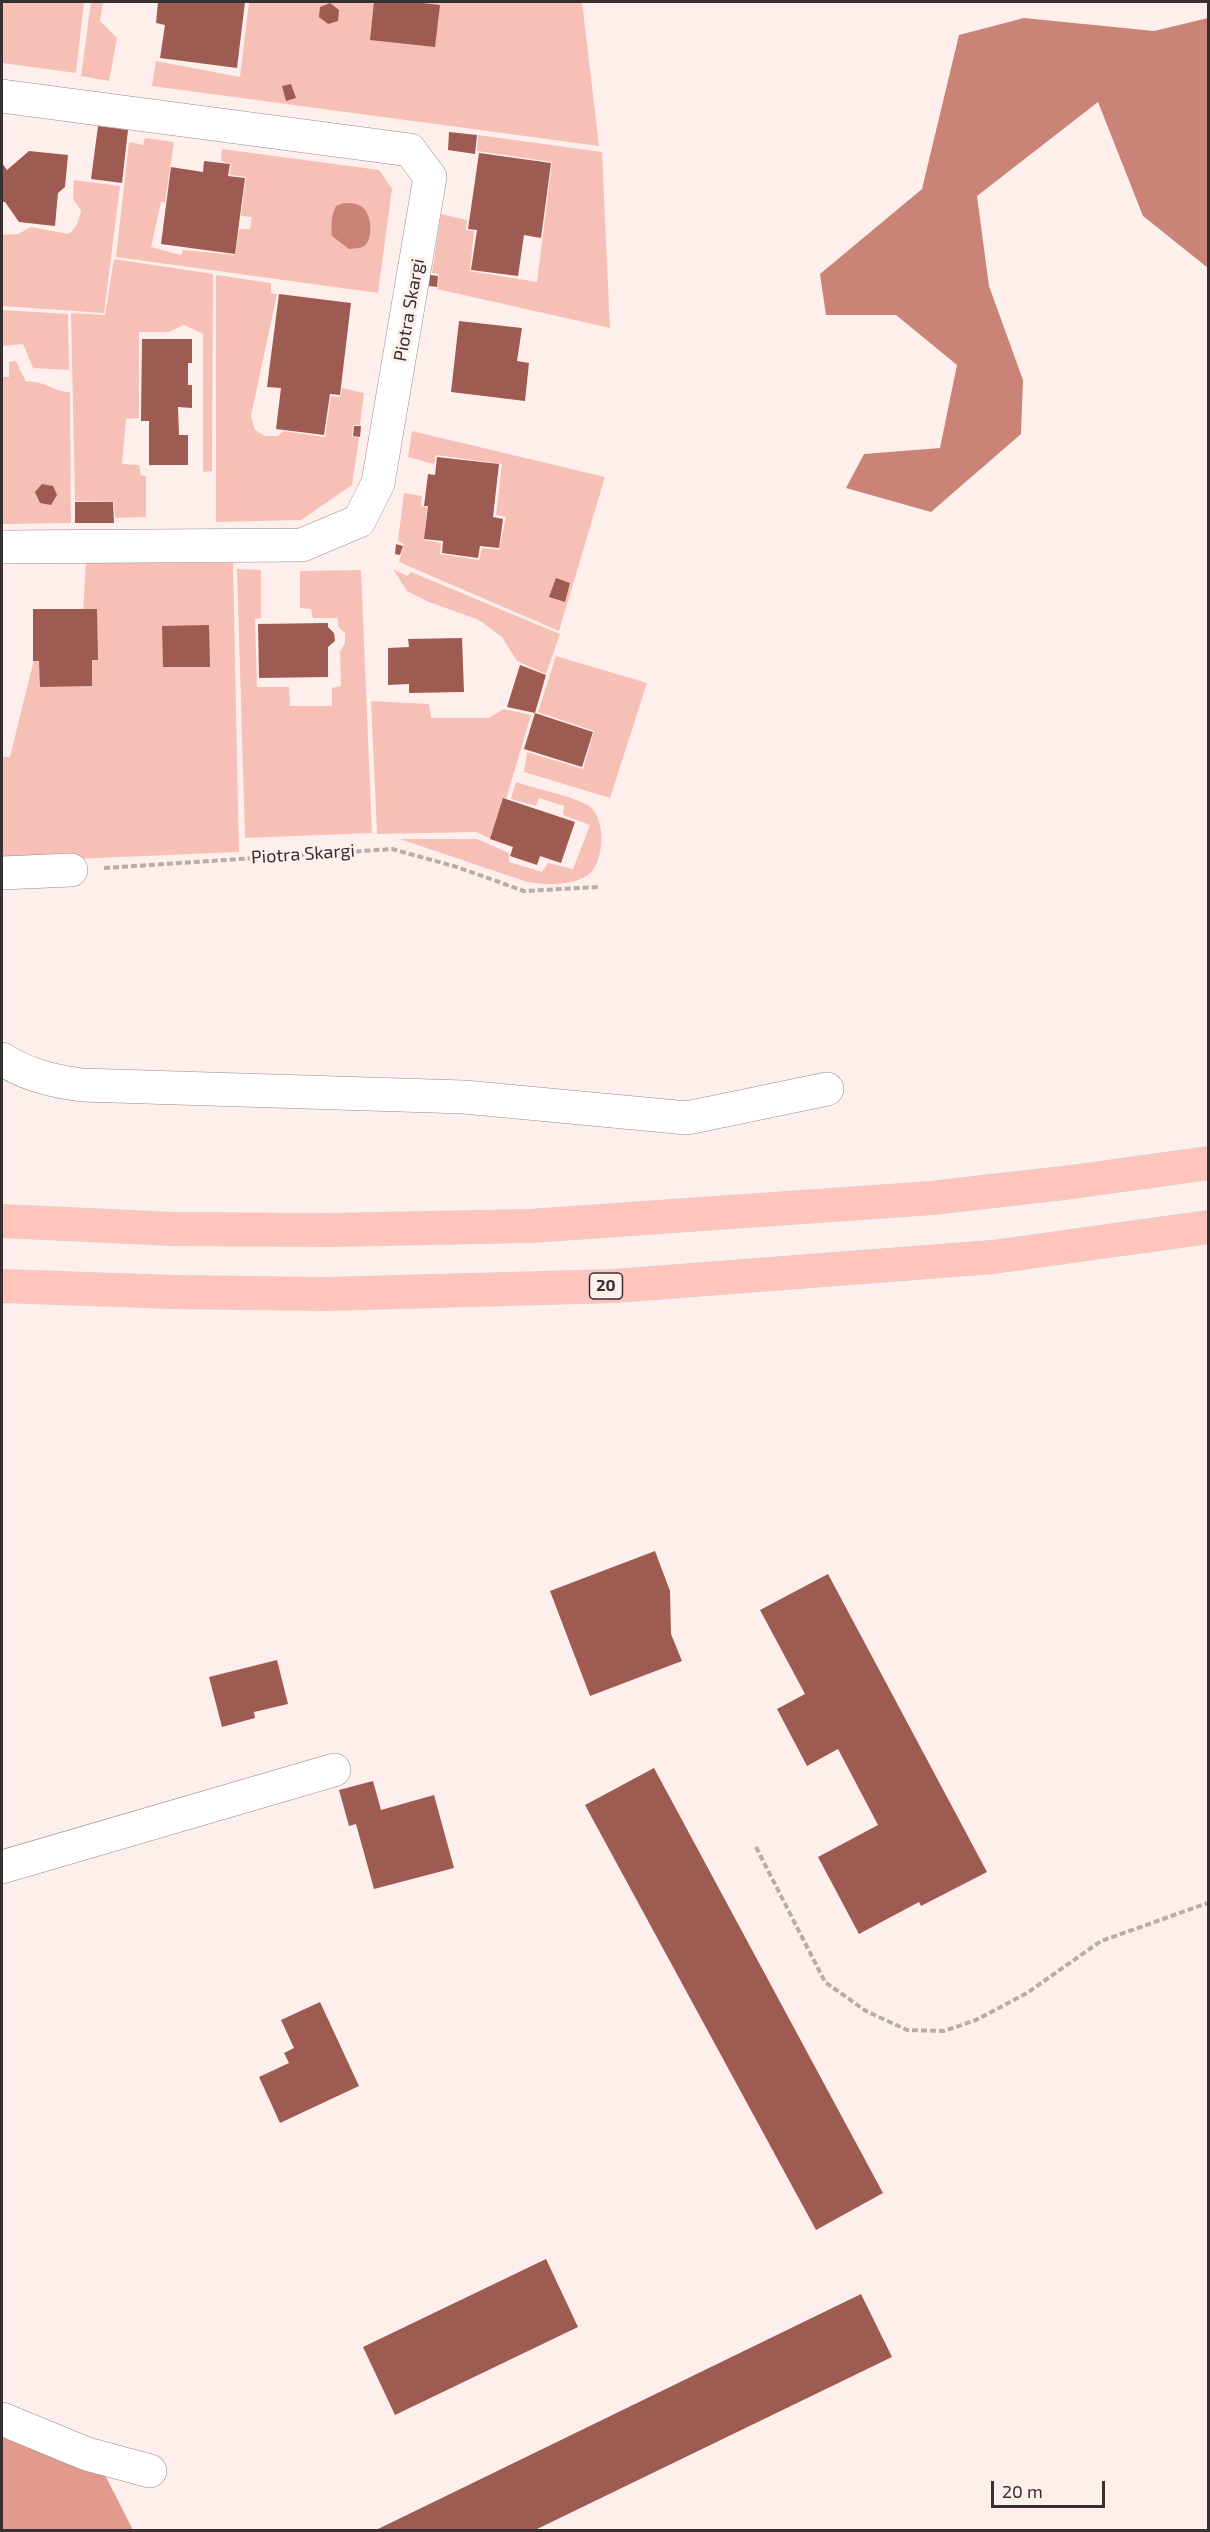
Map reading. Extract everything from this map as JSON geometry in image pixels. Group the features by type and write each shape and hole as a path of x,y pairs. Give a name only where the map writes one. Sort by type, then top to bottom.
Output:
{"main road":[{"path":"2,1221 173,1229 307,1230 530,1226 933,1198 1209,1163"},
{"name":"20","path":"2,1286 254,1294 442,1292 615,1286 993,1257 1209,1227"}],"street":[{"name":"Piotra Skargi","path":"2,96 410,150 430,177 378,483 359,521 302,545 2,547"},
{"path":"2,873 71,870"},
{"path":"2,1059 31,1074 51,1081 82,1085 465,1097 687,1118 827,1089"},
{"path":"2,1867 334,1770"},
{"path":"2,2419 87,2454 150,2471"}],"path":[{"name":"Piotra Skargi","path":"71,870 392,849 457,867 524,891 599,886"},
{"path":"756,1847 825,1982 866,2011 907,2030 944,2031 976,2020 1028,1993 1101,1941 1209,1903"}],"shaded area":[{"path":"2,2 84,2 76,73 2,63"},
{"path":"91,2 103,2 100,21 117,38 109,81 81,76"},
{"path":"249,2 582,2 599,146 152,86 156,61 240,77"},
{"path":"1024,18 1154,31 1208,18 1208,268 1143,216 1098,102 977,196 989,286 1023,380 1021,434 931,512 846,488 864,454 940,448 957,365 896,315 826,315 820,274 922,189 959,35"},
{"path":"478,135 602,152 610,328 437,289 439,274 432,273 441,214 467,220 466,230 474,231 470,271 537,282 552,162 477,151"},
{"path":"145,138 174,142 165,202 161,202 151,247 181,255 183,250 235,255 239,229 250,229 252,217 241,216 246,177 230,175 231,164 221,161 222,149 379,170 392,189 378,293 116,257 129,142 143,145"},
{"path":"74,180 120,186 104,313 2,306 2,235 18,234 31,227 68,234 71,232 77,224 81,210 73,199"},
{"path":"344,203 358,205 367,214 370,234 367,243 361,247 349,249 332,236 334,210 336,206"},
{"path":"114,259 213,274 212,471 203,472 203,334 184,325 169,332 139,332 139,418 126,419 122,464 139,465 141,475 146,476 146,517 115,518 114,502 75,501 71,313 105,315"},
{"path":"216,275 271,283 271,293 277,294 251,416 255,430 265,436 278,436 283,431 325,437 331,396 340,397 342,388 364,393 360,425 353,425 352,436 359,438 352,485 301,520 216,522"},
{"path":"2,310 68,314 69,370 33,368 23,344 2,346"},
{"path":"16,361 26,382 38,382 70,392 71,523 2,524 2,381 3,377 9,377 9,362"},
{"path":"412,431 605,477 559,631 399,562 404,544 398,541 404,493 422,496 421,506 427,507 424,540 441,543 440,554 479,560 482,548 499,550 506,517 496,515 502,464 436,455 434,464 408,457"},
{"path":"86,561 233,563 239,852 2,862 2,757 10,757 38,643 82,628"},
{"path":"237,569 261,570 261,618 255,619 257,687 289,687 290,706 332,706 332,688 341,686 340,652 345,643 345,633 339,628 337,618 313,618 311,609 300,608 300,571 361,570 372,833 245,838"},
{"path":"393,569 407,576 411,572 560,634 546,674 517,661 502,637 479,620 429,602 407,591"},
{"path":"556,656 647,683 610,798 524,772 527,752 583,769 594,731 538,712"},
{"path":"371,701 429,704 431,718 488,718 504,709 531,715 494,840 476,832 377,834"},
{"path":"516,782 573,799 588,805 594,811 601,830 600,851 593,870 587,876 573,882 558,884 527,882 400,839 477,839 509,853 509,862 542,872 548,863 573,869 590,825 563,815 564,806 539,798 536,806 511,799"},
{"path":"2,2436 105,2475 133,2530 2,2530"}],"building":[{"path":"158,2 245,2 237,68 160,58 165,25 156,23"},
{"path":"374,2 440,5 435,47 370,40"},
{"path":"330,3 339,10 338,21 328,24 319,17 320,7"},
{"path":"291,84 296,98 286,101 282,86"},
{"path":"98,126 128,130 122,183 91,179"},
{"path":"449,132 477,135 475,154 448,150"},
{"path":"29,151 68,155 65,187 58,193 55,226 19,222 5,202 2,202 2,163 7,170"},
{"path":"479,153 551,163 541,238 524,235 518,276 471,270 477,230 468,229"},
{"path":"204,161 230,164 228,176 245,178 235,254 161,244 171,167 203,172"},
{"path":"430,275 438,276 437,287 429,286"},
{"path":"279,294 351,303 340,395 330,394 324,435 276,429 281,388 267,387"},
{"path":"459,321 522,328 517,361 529,363 525,401 451,392"},
{"path":"142,339 192,339 192,363 188,363 188,385 192,385 192,408 178,407 179,435 188,435 188,465 149,465 149,421 141,421"},
{"path":"354,426 361,426 360,437 353,436"},
{"path":"437,457 499,464 493,517 503,519 499,548 480,546 478,558 442,553 443,541 424,539 428,506 424,506 428,474 435,475"},
{"path":"42,484 53,486 57,495 51,505 40,503 35,492"},
{"path":"75,502 113,502 114,523 75,523"},
{"path":"396,544 403,546 400,555 395,554"},
{"path":"556,578 570,583 565,602 549,597"},
{"path":"33,609 97,609 98,660 92,660 92,686 40,687 39,661 33,661"},
{"path":"328,623 328,627 334,633 335,641 328,647 328,677 259,678 258,624"},
{"path":"209,625 210,667 163,667 162,626"},
{"path":"462,638 464,692 409,693 409,684 388,685 388,648 409,647 408,639"},
{"path":"520,665 546,675 535,713 507,707"},
{"path":"535,713 593,732 582,767 524,749"},
{"path":"503,798 575,822 561,863 540,856 537,865 510,856 513,847 490,839"},
{"path":"655,1551 670,1591 671,1634 682,1661 590,1696 550,1591"},
{"path":"828,1574 987,1872 921,1906 919,1902 859,1934 818,1857 878,1825 838,1749 807,1766 777,1709 805,1694 760,1610"},
{"path":"277,1660 288,1704 254,1712 255,1718 222,1727 209,1677"},
{"path":"654,1768 883,2193 816,2230 585,1805"},
{"path":"373,1781 381,1810 434,1795 454,1868 374,1889 356,1824 349,1826 339,1790"},
{"path":"320,2002 359,2086 280,2123 259,2077 289,2063 284,2053 294,2048 281,2020"},
{"path":"546,2259 578,2327 395,2415 363,2347"},
{"path":"861,2294 892,2357 535,2530 376,2530"}]}
